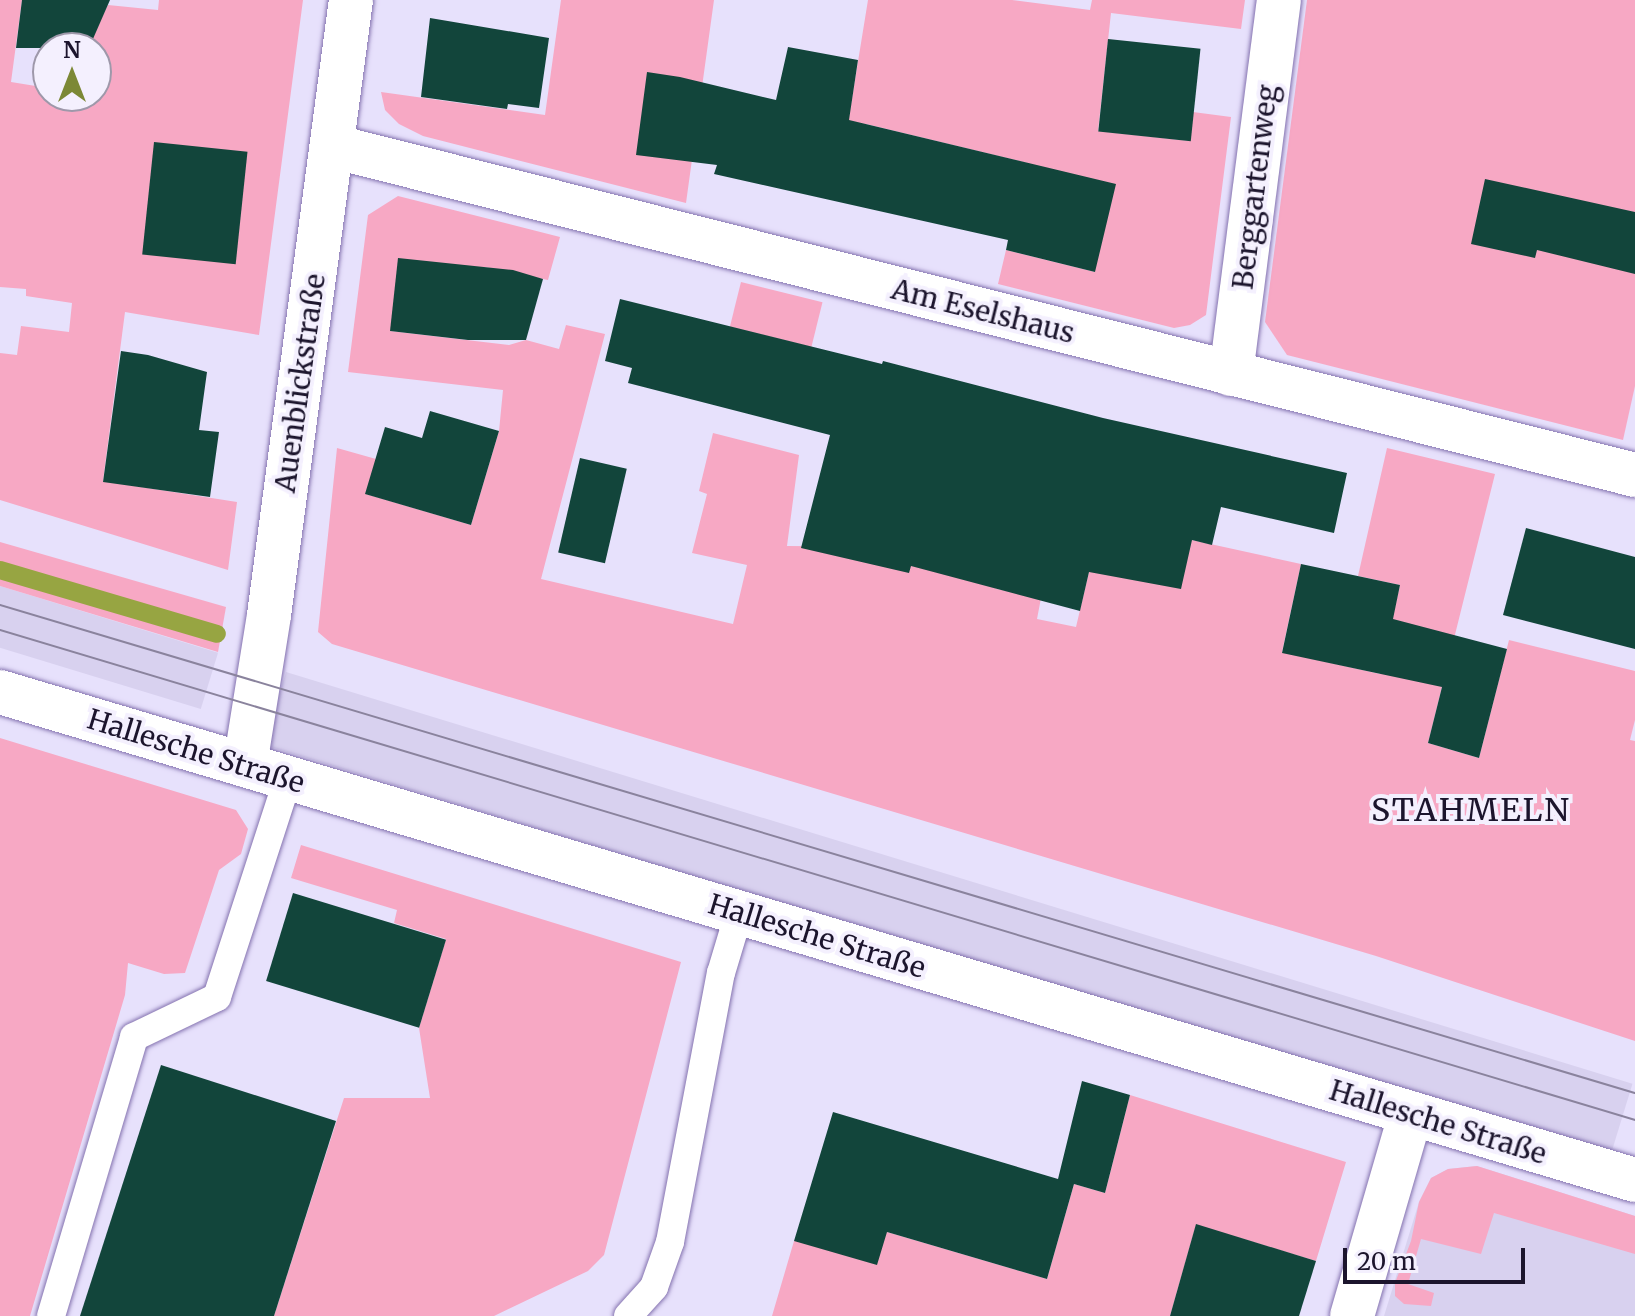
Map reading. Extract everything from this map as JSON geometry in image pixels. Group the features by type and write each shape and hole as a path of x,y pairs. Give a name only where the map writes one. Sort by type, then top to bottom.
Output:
{"street":[{"name":"Auenblickstraße","path":"245,765 269,615 351,0"},
{"name":"Berggartenweg","path":"1231,374 1279,0"},
{"name":"Am Eselshaus","path":"332,146 1635,475"},
{"name":"Hallesche Straße","path":"0,692 1635,1180"},
{"path":"1352,1316 1411,1113"}],"lane":[{"path":"51,1316 134,1037 217,997 288,779"},
{"path":"628,1316 654,1287 670,1242 721,973 739,913"}],"shaded area":[{"path":"0,0 22,0 11,82 32,85 32,112 112,112 112,32 94,32 108,5 158,10 159,0 303,0 259,335 125,312 103,481 237,502 228,570 0,500 0,353 17,355 21,326 69,332 72,303 26,296 26,289 0,287"},
{"path":"561,0 714,0 686,203 423,136 399,124 385,110 381,92 545,115"},
{"path":"868,0 1012,0 1090,10 1092,0 1245,0 1241,29 1111,13 1098,131 1190,141 1193,112 1231,117 1206,315 1190,325 1174,328 998,284 1006,250 1095,272 1027,163 866,124 848,123"},
{"path":"1307,0 1635,0 1635,386 1623,440 1287,355 1265,322"},
{"path":"398,196 560,237 548,280 485,267 390,331 509,345 526,340 559,349 566,325 605,334 541,579 733,624 747,565 692,553 707,494 699,491 713,433 799,455 787,546 916,547 997,589 1041,598 1037,619 1076,627 1089,572 1192,540 1301,564 1282,652 1380,674 1400,585 1358,576 1387,448 1495,474 1428,743 1479,758 1509,640 1635,671 1635,720 1630,740 1635,741 1635,1041 1376,956 332,644 318,632 337,448 376,459 366,494 471,525 499,431 503,390 348,372 368,215"},
{"path":"741,282 823,302 811,347 730,327"},
{"path":"0,542 226,607 218,652 0,586"},
{"path":"0,586 218,653 201,709 0,648"},
{"path":"286,672 1632,1084 1610,1156 264,745"},
{"path":"0,738 236,810 248,829 241,854 219,870 185,973 164,974 128,963 125,995 30,1316 0,1316"},
{"path":"301,845 681,962 604,1255 588,1271 494,1316 274,1316 344,1098 430,1098 419,1028 446,939 394,923 397,910 291,878"},
{"path":"1130,1095 1346,1162 1316,1261 1196,1225 1170,1316 772,1316 794,1241 887,1232 1047,1279 1074,1184 1105,1193"},
{"path":"1477,1166 1635,1216 1635,1316 1384,1316 1419,1202 1431,1178 1448,1169"},
{"path":"1477,1166 1635,1216 1635,1254 1494,1213 1481,1254 1421,1239 1408,1284 1434,1293 1431,1306 1404,1304 1395,1296 1395,1283 1411,1241 1419,1202 1431,1178 1448,1169"}],"building":[{"path":"22,0 110,0 96,32 32,32 32,48 16,48"},
{"path":"430,18 549,38 539,108 508,104 507,109 421,97"},
{"path":"1108,39 1200,49 1191,141 1098,131"},
{"path":"788,47 858,60 849,120 1116,184 1095,272 1006,250 1008,240 714,174 717,165 636,155 647,72 776,100"},
{"path":"154,142 247,152 236,264 142,254"},
{"path":"1485,179 1635,212 1635,274 1537,250 1535,258 1471,244"},
{"path":"398,258 513,270 543,279 526,340 468,340 390,331"},
{"path":"620,299 882,364 883,361 1103,418 1347,473 1334,533 1221,507 1212,545 1192,540 1181,589 1089,572 1080,611 911,566 909,573 801,548 830,435 628,383 632,368 605,361"},
{"path":"121,351 148,355 207,372 199,430 219,432 210,497 103,482"},
{"path":"430,411 499,431 471,525 365,494 385,427 422,438"},
{"path":"580,458 627,469 605,563 558,553"},
{"path":"1526,528 1635,557 1635,649 1503,615"},
{"path":"1301,564 1400,585 1393,619 1507,649 1479,758 1428,743 1442,687 1282,653"},
{"path":"293,893 446,940 419,1028 266,981"},
{"path":"161,1065 336,1121 274,1316 80,1316"},
{"path":"1082,1081 1130,1095 1105,1193 1074,1184 1047,1279 887,1232 877,1265 794,1241 833,1112 1058,1179"},
{"path":"1196,1224 1316,1261 1299,1316 1170,1316"}],"waterway":[{"path":"0,570 217,634"}],"tram line":[{"path":"0,605 1635,1093"},
{"path":"0,630 1635,1120"}],"district":[{"name":"STAHMELN","path":"1471,810"}]}
